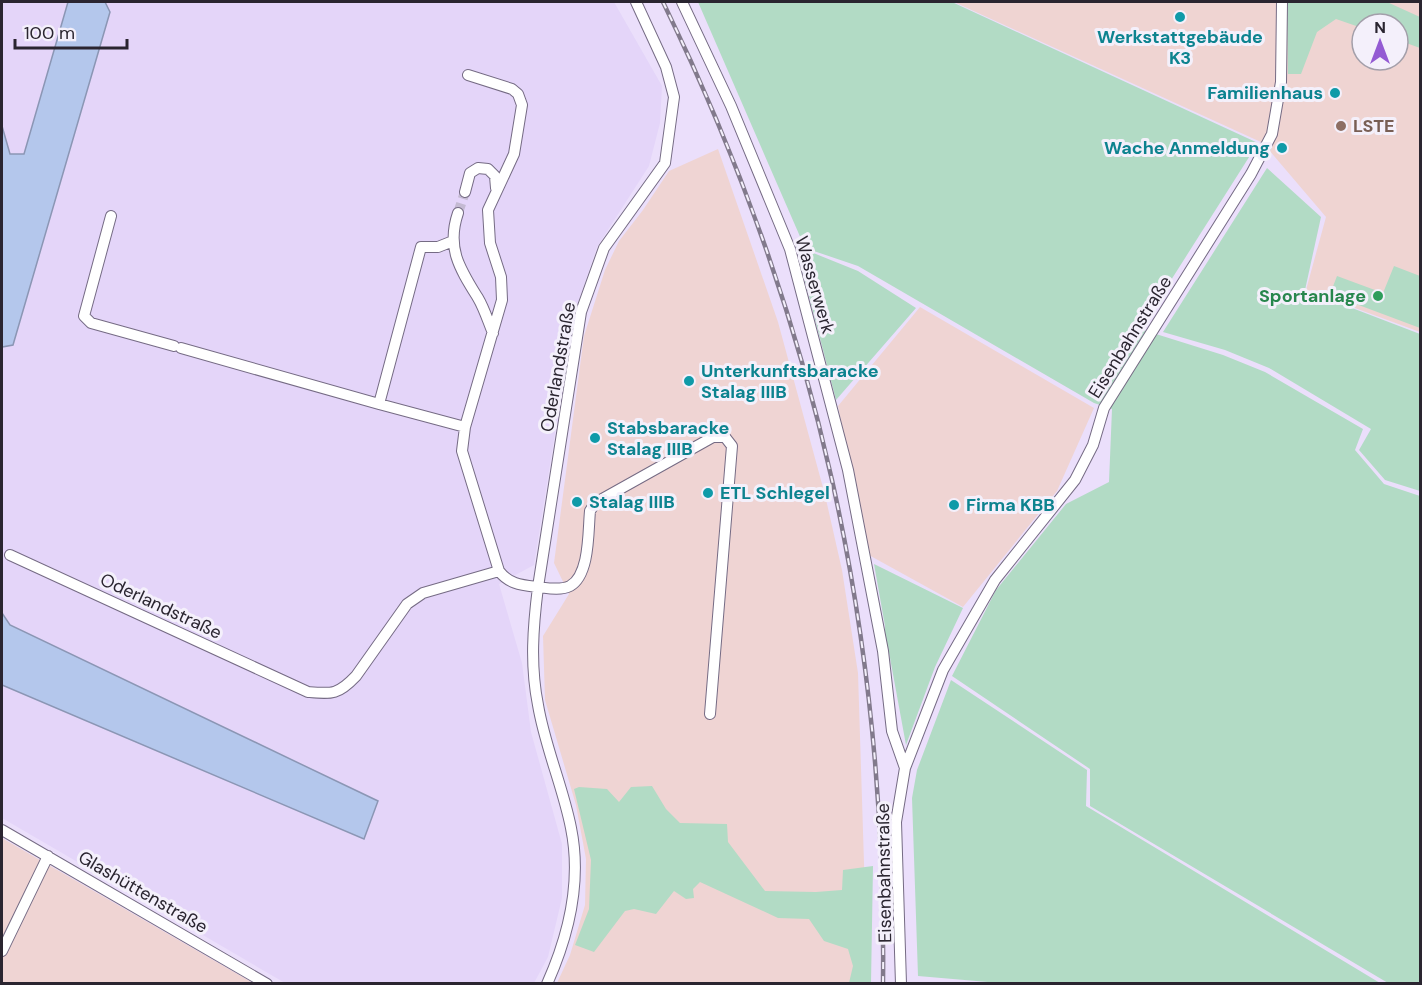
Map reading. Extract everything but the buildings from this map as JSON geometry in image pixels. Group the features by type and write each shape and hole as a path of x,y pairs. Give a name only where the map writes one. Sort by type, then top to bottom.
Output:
{"street":[{"name":"Oderlandstraße","path":"547,984 559,957 570,919 576,863 571,828 538,708 534,685 533,629 538,587 581,312 604,248 664,163 674,97 666,67 636,2"},
{"name":"Wasserwerk","path":"682,2 731,106 790,249 848,470 883,651 892,731 906,768"},
{"name":"Eisenbahnstraße","path":"901,984 896,822 906,768 943,670 995,580 1075,480 1093,445 1104,408 1270,140 1281,82 1282,2"},
{"path":"468,75 512,89 518,94 522,105 514,154 488,210 490,243 501,277 502,300 465,428 462,450 499,572 506,580 518,584 554,589 569,586 579,578 584,569 590,511 595,502 713,437 725,437 732,446 710,714"},
{"path":"465,192 470,173 478,168 488,169 495,176 496,189"},
{"path":"458,213 453,241 458,263 479,300 493,333"},
{"path":"111,216 84,316 92,323 465,428"},
{"path":"379,404 421,247 438,247 453,241"},
{"name":"Oderlandstraße","path":"10,555 308,692 332,694 347,686 356,676 407,604 423,593 499,572"},
{"name":"Glashüttenstraße","path":"2,830 267,984"},
{"path":"2,951 48,856"}],"shaded area":[{"path":"2,2 614,2 662,86 660,123 649,166 597,247 574,314 534,565 499,584 522,663 531,732 562,844 562,898 548,957 534,983 285,983 2,818"},
{"path":"954,2 1420,2 1420,332 1306,290 1326,217 1263,143"},
{"path":"718,149 778,322 825,495 842,570 858,673 866,926 865,983 557,983 570,955 585,905 586,859 576,805 545,700 543,636 569,594 554,563 584,336 605,270 619,241 669,171"},
{"path":"920,307 1094,408 1057,491 963,607 867,554 838,406"},
{"path":"2,838 253,983 2,983"}],"green space":[{"path":"698,2 952,2 1258,143 1140,329 1223,355 1265,372 1363,429 1355,450 1384,484 1420,496 1420,983 1388,983 1090,806 1090,769 952,676 996,590 1066,504 1109,482 1112,409 1094,403 858,266 805,248"},
{"path":"1287,2 1387,2 1409,12 1350,12 1350,24 1336,19 1317,32 1301,74 1288,74"},
{"path":"1410,12 1420,17 1420,48 1410,44"},
{"path":"1267,168 1321,217 1305,290 1420,334 1420,491 1385,480 1359,450 1371,429 1269,368 1225,350 1163,332"},
{"path":"796,246 858,271 916,308 836,400"},
{"name":"Sportanlage","path":"1394,266 1420,276 1420,328 1356,304 1358,299 1332,289 1337,276 1383,293"},
{"path":"874,564 963,608 935,667 906,745 888,647 885,644 885,626"},
{"path":"951,680 1087,770 1086,806 1380,983 1011,984 918,976 912,798 917,770"},
{"path":"652,786 666,809 680,823 727,824 728,842 765,891 842,890 843,870 873,866 871,983 849,983 853,966 848,949 824,941 809,919 778,918 700,882 693,889 694,898 686,899 674,891 656,914 634,909 625,911 594,952 575,945 589,909 591,860 574,789 579,787 607,789 619,802 631,787"}],"water":[{"path":"68,2 105,2 110,12 13,345 2,347 2,126 10,154 24,154"},
{"path":"2,613 10,625 378,801 364,839 2,685"}],"tunnel":[{"path":"458,213 465,192"}],"railway":[{"path":"663,2 717,120 762,239 801,358 832,480 855,602 872,727 881,854 883,984"}],"place":[{"name":"Werkstattgebäude K3","path":"1180,17"},
{"name":"Familienhaus","path":"1335,93"},
{"name":"LSTE","path":"1341,126"},
{"name":"Wache Anmeldung","path":"1282,148"},
{"name":"Sportanlage","path":"1378,296"},
{"name":"Unterkunftsbaracke Stalag IIIB","path":"689,381"},
{"name":"Stabsbaracke Stalag IIIB","path":"595,438"},
{"name":"ETL Schlegel","path":"708,493"},
{"name":"Stalag IIIB","path":"577,502"},
{"name":"Firma KBB","path":"954,505"}]}
